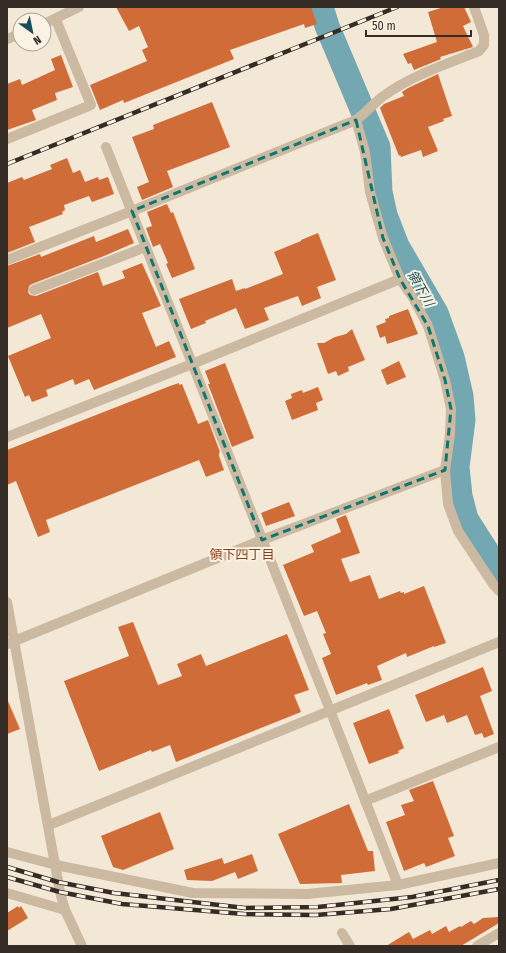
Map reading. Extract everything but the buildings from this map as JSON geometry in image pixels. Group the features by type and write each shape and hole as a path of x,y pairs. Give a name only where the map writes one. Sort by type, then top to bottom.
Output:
{"street":[{"path":"52,21 79,7"},
{"path":"7,260 132,211 359,118 381,98 406,83 436,68 479,51 484,45 484,35 474,7"},
{"path":"7,140 91,105 56,20"},
{"path":"359,118 370,192 383,238 400,279 412,296 428,326 445,380 450,409 450,434 445,470 448,504 458,531 499,591"},
{"path":"106,147 398,885"},
{"path":"34,290 146,247"},
{"path":"7,437 192,364 400,279"},
{"path":"11,643 262,540 445,470"},
{"path":"7,602 11,643 65,910 82,946"},
{"path":"48,825 499,642"},
{"path":"366,801 499,747"},
{"path":"7,852 56,865 193,893 307,894 398,885 499,863"},
{"path":"7,893 65,910"},
{"path":"342,933 350,946"},
{"path":"477,946 499,933"}],"highlighted area":[{"path":"356,120 383,238 400,279 428,326 445,380 451,409 445,470 262,540 132,211"}],"waterway":[{"name":"領下川","path":"321,7 327,26 378,147 380,192 385,215 397,246 436,313 452,357 461,396 463,420 457,467 460,496 466,519 499,570"}],"railway":[{"path":"7,164 397,7"},
{"path":"7,867 58,882 114,893 245,908 318,907 412,897 499,880"},
{"path":"7,877 60,892 122,904 244,914 316,915 391,909 499,889"}],"district":[{"name":"領下四丁目","path":"242,554"}]}
